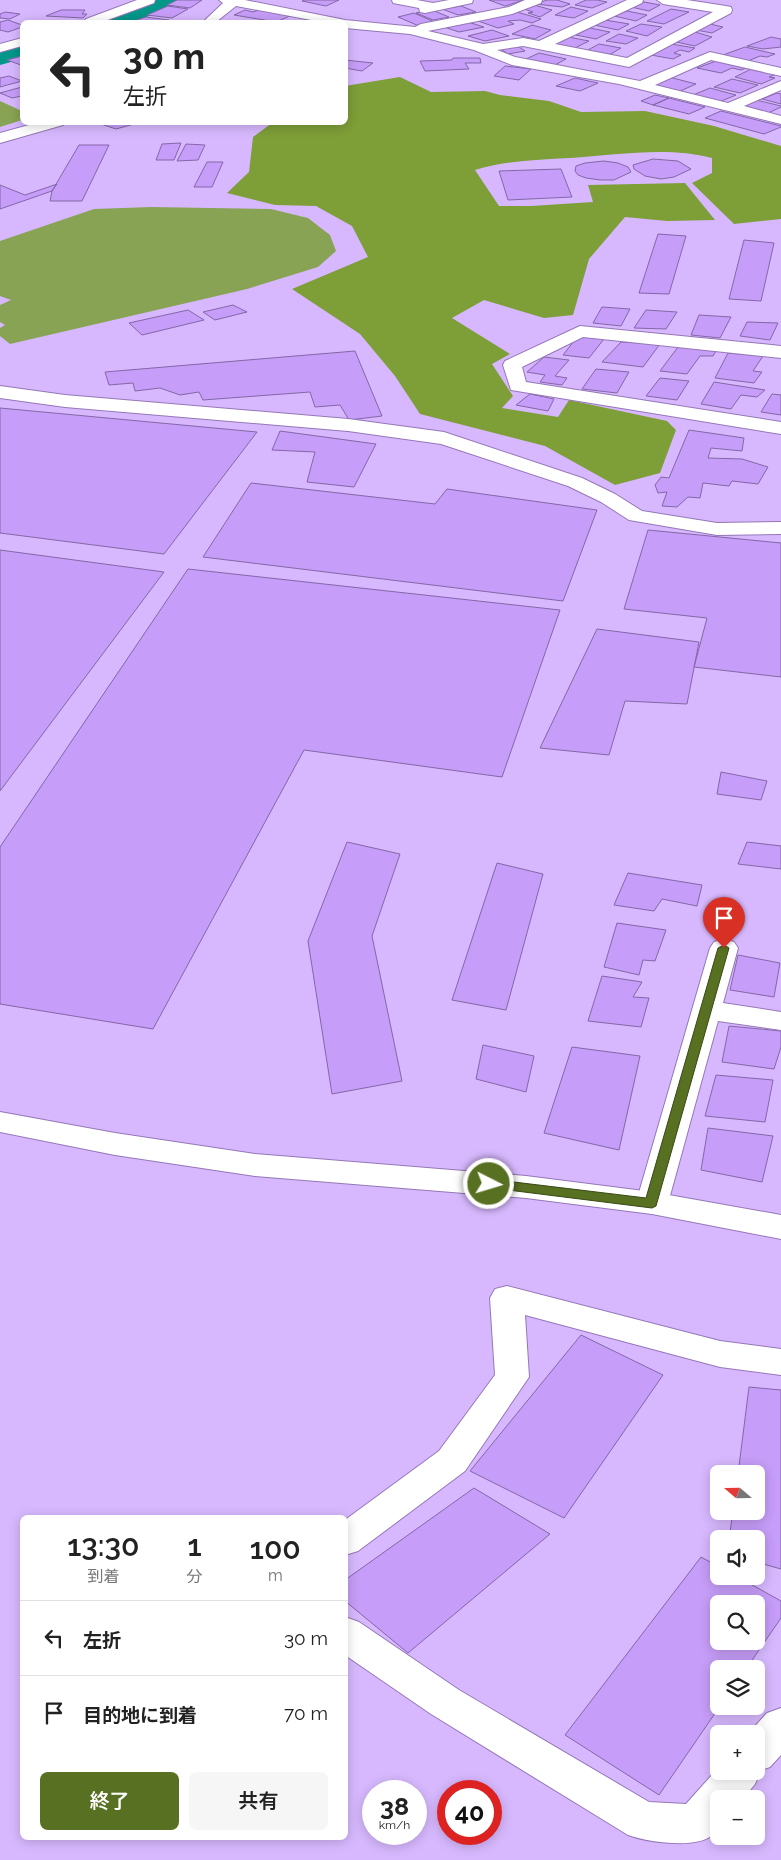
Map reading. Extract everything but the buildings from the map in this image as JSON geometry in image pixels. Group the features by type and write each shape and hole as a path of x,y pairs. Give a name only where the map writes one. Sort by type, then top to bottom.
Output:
{"street":[{"path":"96,20 149,0"},
{"path":"211,20 231,0 329,20"},
{"path":"398,0 432,7"},
{"path":"348,22 467,0"},
{"path":"410,30 512,10 536,0"},
{"path":"542,45 637,0"},
{"path":"482,48 524,42 629,63 726,10 663,0"},
{"path":"348,23 410,30 482,48 512,61 640,86 781,120"},
{"path":"0,48 20,43"},
{"path":"640,86 710,56 781,72"},
{"path":"728,108 781,84"},
{"path":"0,138 47,125"},
{"path":"781,352 580,331 512,365 518,386 781,428"},
{"path":"0,392 65,401 348,425 444,438 575,482 608,498 636,516 717,528 781,528"},
{"path":"652,1203 724,948"},
{"path":"706,1010 781,1021"},
{"path":"0,1122 115,1144 255,1165 526,1187 652,1203 781,1227"},
{"path":"348,1538 452,1461 512,1377 507,1298 720,1354 781,1362"},
{"path":"348,1636 445,1702 643,1821 695,1824 733,1780"},
{"path":"765,1744 781,1726"}],"green space":[{"path":"400,77 431,92 485,91 500,95 549,101 581,112 645,111 714,126 781,146 781,219 734,224 692,183 712,173 712,158 695,154 660,152 522,161 475,170 499,206 593,202 588,185 685,183 715,220 667,221 625,217 589,259 573,315 544,318 484,300 452,318 510,354 492,364 513,396 502,408 558,417 569,400 667,421 676,430 660,473 615,485 545,446 420,414 395,376 360,334 292,289 368,257 352,226 316,206 275,205 227,193 249,172 253,137 269,125 348,125 348,86"},
{"path":"0,101 20,110 20,121 0,127"},
{"path":"151,207 271,209 308,218 330,235 336,251 318,267 247,289 10,344 0,336 0,328 5,325 0,322 0,305 11,300 0,296 0,241 94,209"}],"waterway":[{"path":"114,20 164,0"},
{"path":"0,56 20,51"}],"route":[{"path":"489,1184 652,1203 724,948"}]}
